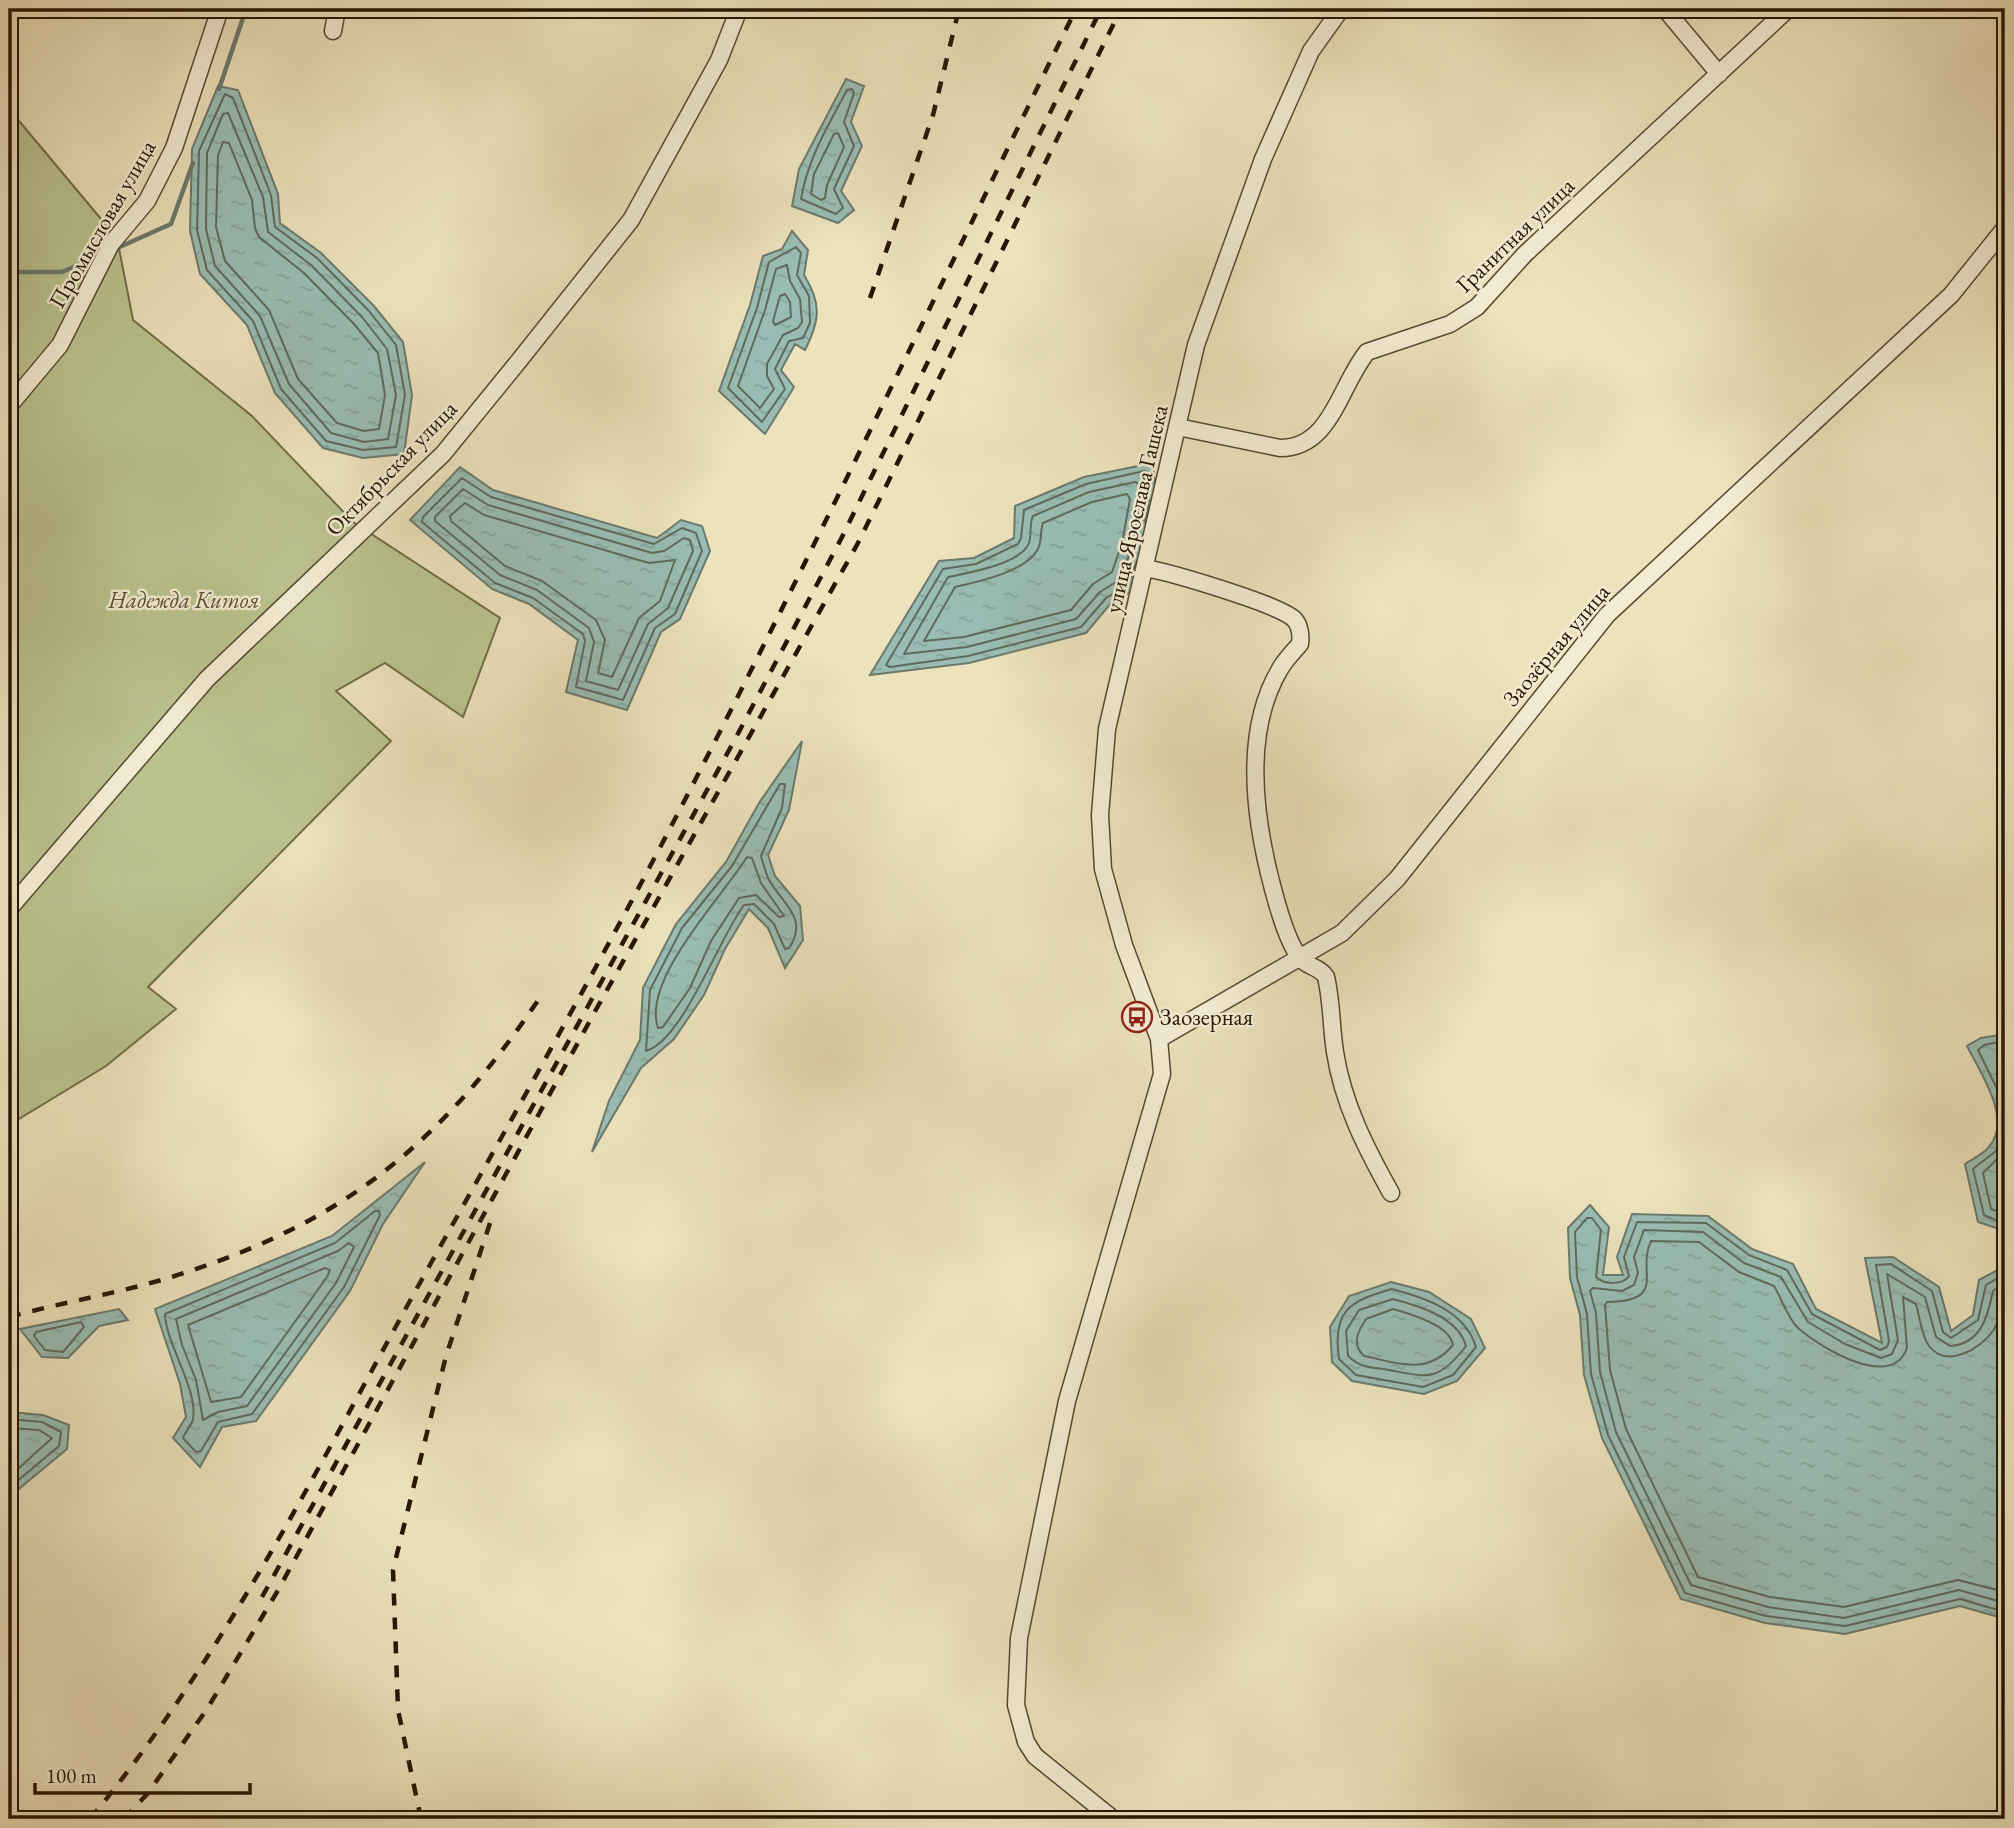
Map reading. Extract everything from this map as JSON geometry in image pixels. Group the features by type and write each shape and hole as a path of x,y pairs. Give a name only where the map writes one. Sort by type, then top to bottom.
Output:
{"street":[{"name":"Промысловая улица","path":"9,406 60,345 111,244 147,201 174,148 220,9"},
{"path":"333,31 337,9"},
{"name":"Октябрьская улица","path":"9,909 207,679 443,454 510,373 631,220 719,60 739,9"},
{"name":"улица Ярослава Гашека","path":"1113,1819 1035,1756 1023,1735 1016,1705 1020,1638 1067,1401 1162,1074 1160,1039 1124,945 1103,869 1101,815 1107,729 1196,345 1263,159 1311,51 1340,9"},
{"path":"1665,9 1719,74"},
{"name":"Гранитная улица","path":"1178,427 1280,448 1294,448 1311,441 1321,430 1367,352 1450,324 1477,307 1525,254 1788,9"},
{"name":"Заозёрная улица","path":"1160,1039 1342,933 1397,879 1607,615 1951,295 2005,228"},
{"path":"1146,568 1179,575 1272,608 1295,619 1299,628 1300,644 1280,670 1266,701 1257,759 1264,855 1279,912 1301,959 1318,968 1326,977 1335,1052 1345,1095 1361,1138 1391,1193"}],"green space":[{"name":"Надежда Китоя","path":"9,109 117,238 133,320 252,416 353,522 500,618 463,717 385,663 336,691 391,741 148,987 176,1009 106,1066 9,1125"}],"water":[{"path":"846,79 864,86 851,122 862,146 841,191 854,210 838,223 792,206 799,169"},
{"path":"218,86 238,90 278,194 280,223 321,253 374,306 403,342 412,395 404,454 363,458 323,448 275,393 247,325 200,274 190,231 192,149"},
{"path":"792,231 808,250 804,275 814,295 816,321 805,350 795,344 781,370 794,387 765,434 719,391 750,305 763,256 782,249"},
{"path":"1153,463 1156,500 1134,590 1111,603 1086,633 969,663 870,675 939,561 974,558 1014,538 1015,506 1084,477"},
{"path":"460,467 493,490 657,538 681,520 702,526 710,551 680,619 661,632 627,710 566,692 578,640 529,604 492,589 410,520"},
{"path":"802,741 789,810 768,855 775,876 800,906 803,940 785,968 768,928 749,909 725,949 704,995 674,1039 641,1068 592,1152 609,1101 640,1040 643,988 676,924 726,862 759,803"},
{"path":"2005,1034 2005,1231 1978,1222 1965,1164 1988,1148 1995,1137 1998,1124 1992,1097 1967,1046 1981,1038"},
{"path":"425,1162 383,1224 350,1291 256,1421 222,1427 200,1467 173,1438 186,1417 180,1384 155,1309 332,1236"},
{"path":"1590,1205 1609,1227 1603,1275 1623,1275 1617,1257 1632,1214 1708,1216 1752,1249 1793,1264 1816,1309 1882,1343 1865,1258 1893,1257 1939,1287 1951,1331 1973,1315 1979,1280 2005,1266 2005,1619 1960,1606 1845,1634 1765,1623 1681,1599 1602,1438 1584,1375 1580,1315 1570,1278 1568,1228"},
{"path":"1391,1282 1429,1292 1471,1319 1485,1348 1457,1381 1424,1394 1352,1381 1332,1362 1330,1327 1349,1296"},
{"path":"119,1309 128,1320 99,1326 68,1358 42,1357 20,1329"},
{"path":"9,1412 43,1415 69,1425 67,1449 9,1497"}],"waterway":[{"path":"219,89 246,9"},
{"path":"113,250 171,224 193,163"},
{"path":"9,272 62,272 99,256"}],"railway":[{"path":"870,298 933,115 959,9"},
{"path":"90,1819 187,1688 273,1549 595,968 659,850 788,596 1076,9"},
{"path":"262,1597 733,743 841,539 1101,9"},
{"path":"124,1819 148,1793 207,1709 277,1592 598,1006 858,543 1121,9"},
{"path":"9,1317 141,1286 184,1273 297,1227 345,1199 390,1167 431,1131 507,1044 543,993"},
{"path":"421,1819 398,1710 393,1570 446,1356 491,1220"}],"place":[{"name":"Заозерная","path":"1137,1017"}]}
